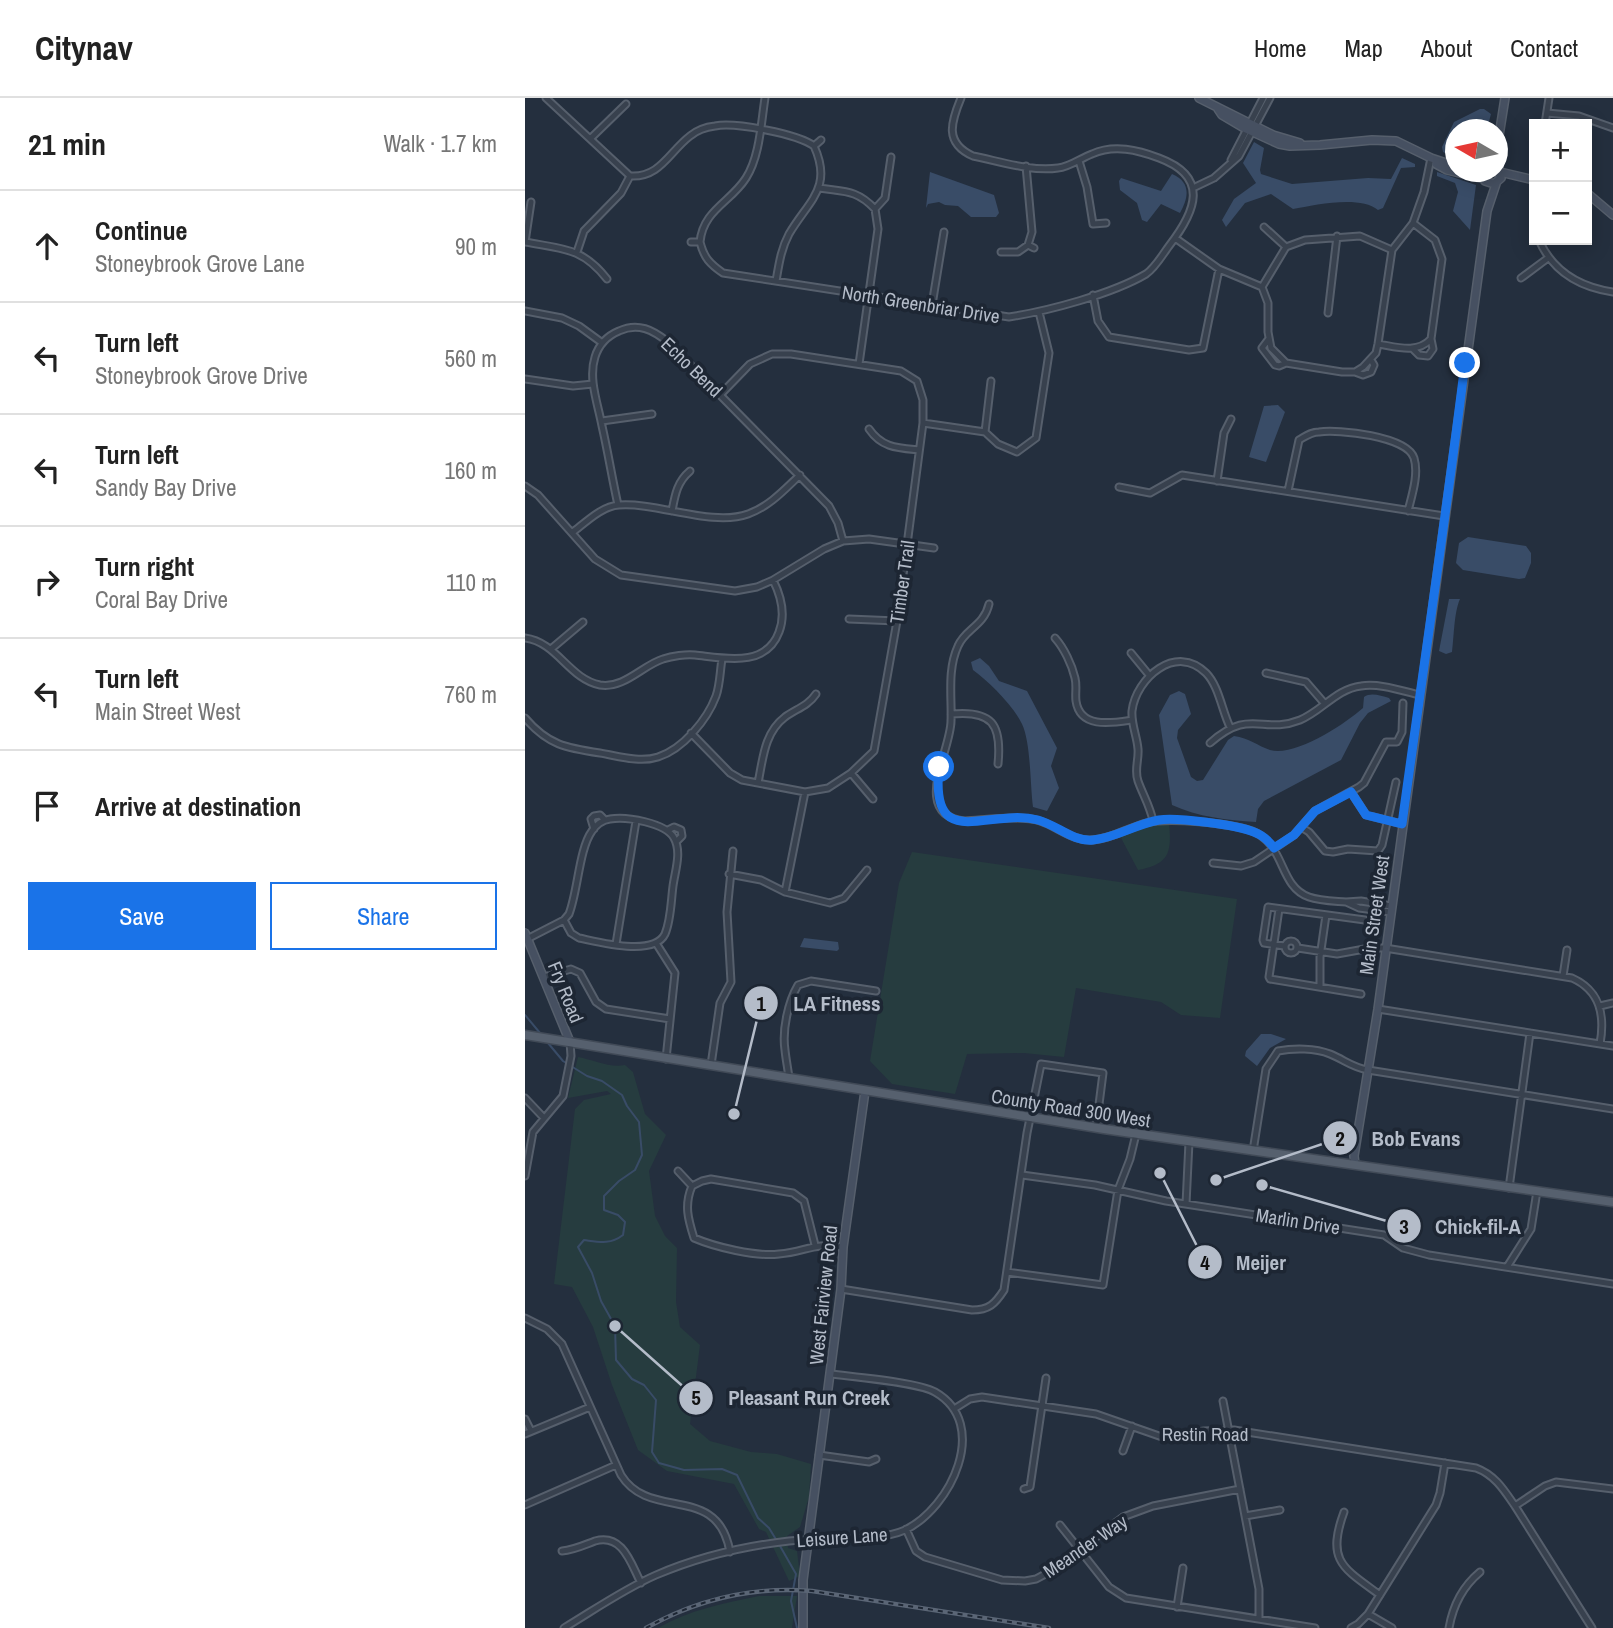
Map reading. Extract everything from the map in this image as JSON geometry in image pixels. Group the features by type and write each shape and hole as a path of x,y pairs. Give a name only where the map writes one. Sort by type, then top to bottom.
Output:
{"main road":[{"path":"1199,98 1218,109 1222,115 1279,144 1396,141 1445,163"},
{"name":"Main Street West","path":"1501,119 1504,98"},
{"path":"1431,158 1445,169"},
{"path":"1508,176 1531,182"},
{"name":"Main Street West","path":"1485,182 1487,211"},
{"name":"Main Street West","path":"1355,1164 1487,211 1497,182"},
{"path":"1592,197 1613,215"},
{"name":"Fry Road","path":"526,936 570,1042"},
{"name":"County Road 300 West","path":"525,1035 1096,1128 1613,1202"},
{"name":"West Fairview Road","path":"803,1628 803,1580 831,1374 843,1247 865,1091"}],"street":[{"path":"546,98 630,176 642,177 654,172 690,135 702,129 724,125 792,135 814,146 822,165 819,188 789,234 781,253 776,281"},
{"path":"691,242 700,242 701,228 746,178 754,163 765,98"},
{"path":"961,98 952,125 953,134 958,147 974,156 1026,166 1058,168 1093,153 1117,148 1135,150 1182,168 1193,188 1214,178 1231,160 1270,98"},
{"path":"1251,128 1263,98"},
{"path":"1546,119 1549,98"},
{"path":"591,138 626,104"},
{"path":"1547,113 1579,116 1613,128"},
{"path":"814,146 821,140"},
{"path":"875,209 885,198 891,157"},
{"path":"1175,238 1219,269 1262,287 1268,303 1268,340 1271,348 1286,363 1355,372 1371,360 1378,344 1392,250 1413,223 1424,192 1431,158"},
{"path":"1079,161 1093,223 1106,223"},
{"path":"1001,252 1018,252 1031,246 1026,166"},
{"path":"577,252 584,231 621,193 630,176"},
{"path":"720,395 750,365 772,354 791,354 859,364 878,229 875,209 864,198 852,192 819,188"},
{"name":"North Greenbriar Drive","path":"700,242 711,265 723,273 1009,317 1039,312 1121,286 1149,273 1188,218 1193,202 1193,188"},
{"path":"531,202 525,242 577,252 596,264 607,279"},
{"path":"1413,223 1435,240 1442,259 1431,340 1433,349 1428,356 1419,355 1413,349"},
{"path":"1264,227 1286,247"},
{"path":"932,305 944,232"},
{"path":"1328,313 1338,236"},
{"path":"1262,287 1286,247 1305,240 1360,236 1392,250"},
{"path":"1542,245 1548,258 1580,284 1613,292"},
{"path":"1521,278 1548,258"},
{"path":"1093,295 1098,321 1109,337 1189,350 1203,348 1219,269"},
{"path":"525,311 562,318 601,342 594,359 593,384 618,505"},
{"path":"923,423 985,432 998,444 1017,452 1036,438 1049,353 1039,312"},
{"name":"Echo Bend","path":"601,342 628,327 644,327 656,332 829,506 843,541"},
{"path":"1378,344 1413,349 1425,346 1431,340"},
{"name":"Timber Trail","path":"805,792 828,788 851,773 874,751 897,621 923,423 923,400 918,381 901,371 859,364"},
{"path":"525,379 573,386 593,384"},
{"path":"985,432 991,381"},
{"path":"602,421 652,414"},
{"path":"1217,481 1224,433 1231,419"},
{"path":"869,429 876,440 889,447 919,450"},
{"path":"1288,491 1299,440 1310,433 1321,431 1380,437 1409,450 1414,458 1414,486 1408,511"},
{"path":"672,511 682,478 690,471"},
{"path":"573,532 596,514 618,505 726,517 745,515 769,503 800,475"},
{"path":"1119,487 1150,493 1182,475 1444,516"},
{"path":"525,486 538,495 595,559 621,575 735,591 757,587 773,580 824,549 843,541 869,539 934,548"},
{"path":"525,638 536,639 551,649 584,680 602,686 619,682 662,659 691,654 739,660 764,651 777,637 782,626 780,595 773,580"},
{"path":"989,604 981,621 957,647 950,687 950,731 939,767 936,790 942,811 949,817 965,821 1037,820 1084,840 1098,839 1153,821 1178,820 1247,829 1262,836 1274,848 1295,889 1310,898 1346,902 1359,908 1391,909"},
{"path":"849,619 897,621"},
{"path":"551,649 583,622"},
{"path":"1055,638 1061,645 1075,677 1076,702 1081,713 1102,724 1132,720"},
{"path":"1131,653 1149,675"},
{"path":"525,718 550,741 566,748 639,759 657,757 668,752 691,733 707,715 717,694 722,659"},
{"path":"1153,821 1150,806 1136,774 1139,748 1132,720 1136,694 1149,675 1171,663 1189,664 1202,670 1212,682 1230,727"},
{"path":"1266,673 1294,677 1306,682 1325,704"},
{"path":"1210,743 1230,727 1254,722 1290,723 1307,716 1343,691 1361,686 1377,686 1420,695"},
{"path":"758,783 766,741 784,718 811,702 816,694"},
{"path":"1213,863 1248,865 1294,835 1315,811 1364,783 1386,742 1399,741 1402,733 1403,703"},
{"path":"951,714 974,713 990,721 999,739 998,764"},
{"path":"691,733 730,773 742,780 805,792 785,892"},
{"path":"851,773 873,799"},
{"path":"1301,827 1309,832 1325,851 1348,849 1375,852 1382,845 1396,782"},
{"path":"1351,792 1363,813 1370,818 1402,824"},
{"path":"526,936 563,920 571,909 587,843 599,824 615,819 636,821 656,825 672,836 677,857 667,926 663,937 656,943 642,947 576,937 563,920"},
{"path":"616,944 636,821"},
{"path":"711,1065 720,1003 731,982 727,912 733,851"},
{"path":"729,874 761,880 785,892 830,903 844,898 867,870"},
{"path":"1365,920 1268,907 1263,940 1284,946 1285,951 1296,953 1298,948 1347,954 1370,948 1385,948 1563,976 1585,985 1593,993 1600,1006 1603,1026 1600,1044"},
{"path":"1279,909 1270,979 1361,994"},
{"path":"1320,987 1326,915"},
{"path":"656,943 675,973 666,1059"},
{"path":"1563,976 1567,950"},
{"path":"544,978 571,969 580,973 596,1002 606,1009 670,1019"},
{"path":"789,1078 785,1043 789,1009 798,985 811,981 876,991"},
{"path":"1600,1006 1613,1003"},
{"path":"1378,1009 1613,1046"},
{"path":"1509,1188 1530,1033"},
{"name":"Fry Road","path":"525,1176 531,1136 560,1102 571,1056 570,1042"},
{"path":"1253,1151 1266,1069 1279,1052 1294,1049 1330,1054 1352,1067 1613,1109"},
{"path":"841,1289 986,1310 997,1302 1004,1290 1041,1064 1101,1072 1105,1076 1096,1128"},
{"path":"525,1098 544,1118"},
{"path":"1007,1272 1103,1284 1118,1190 1136,1134"},
{"path":"1186,1204 1189,1142"},
{"path":"678,1171 692,1186"},
{"name":"Marlin Drive","path":"1022,1175 1384,1235 1403,1248 1429,1255 1613,1284"},
{"path":"815,1245 804,1201 793,1193 711,1179 692,1186 687,1213 694,1238 706,1244 778,1255 815,1245 843,1247"},
{"path":"1507,1267 1531,1229 1537,1191"},
{"path":"525,1318 541,1325 560,1341 625,1481 638,1493 711,1515 724,1528 730,1552"},
{"path":"831,1374 927,1389 944,1398 954,1409"},
{"path":"1024,1489 1030,1487 1046,1378"},
{"name":"Restin Road","path":"954,1409 980,1396 1096,1414 1166,1437 1228,1430 1461,1465 1488,1473 1515,1506"},
{"path":"1223,1401 1259,1589 1259,1619"},
{"path":"525,1419 528,1433 590,1407"},
{"name":"Leisure Lane","path":"564,1628 641,1583 681,1565 768,1544 880,1536 906,1529 932,1510 943,1498 952,1481 963,1438 962,1427 954,1409"},
{"path":"1123,1451 1132,1426"},
{"path":"819,1455 869,1462 876,1459"},
{"path":"1351,1628 1368,1614 1436,1505 1445,1463"},
{"path":"525,1505 616,1465"},
{"path":"1592,1628 1515,1506 1545,1486 1556,1482 1613,1489"},
{"name":"Meander Way","path":"906,1529 916,1551 925,1558 1016,1582 1036,1578 1051,1571 1123,1517 1153,1506 1240,1489"},
{"path":"1245,1516 1280,1510"},
{"path":"1344,1512 1338,1530 1339,1559 1345,1570 1380,1595"},
{"path":"1060,1525 1109,1587 1130,1599 1315,1628"},
{"path":"562,1551 602,1540 615,1542 626,1553 641,1583"},
{"path":"1177,1607 1183,1568"},
{"path":"1449,1628 1461,1592 1480,1572"},
{"path":"1368,1614 1392,1628"}],"green space":[{"path":"1159,822 1169,823 1170,842 1166,856 1156,864 1138,870 1120,836"},
{"path":"912,852 1237,899 1220,1018 1181,1015 1161,1002 1076,988 1064,1057 1024,1053 967,1054 955,1094 892,1084 870,1061 899,883"},
{"path":"578,1057 607,1065 625,1065 633,1072 645,1114 666,1135 649,1171 655,1216 665,1236 677,1248 676,1302 680,1327 700,1345 690,1424 710,1441 751,1452 777,1454 811,1464 809,1497 800,1527 787,1536 788,1548 797,1551 800,1576 789,1581 766,1532 759,1529 734,1484 667,1471 638,1450 593,1327 572,1287 554,1284 575,1109 584,1100 611,1094 607,1091 568,1098"},
{"path":"759,1596 797,1596 792,1628 658,1628 694,1612"}],"water":[{"path":"1480,109 1491,114 1490,119 1460,119"},
{"path":"1254,142 1264,148 1261,174 1292,184 1368,178 1391,179 1402,158 1415,164 1415,167 1401,168 1383,208 1378,210 1370,205 1349,202 1293,209 1271,194 1245,203 1226,227 1222,220 1234,199 1256,183 1243,163"},
{"path":"930,172 994,195 999,213 996,217 971,217 958,206 939,202 928,204 926,208"},
{"path":"1437,172 1445,175 1445,179 1437,176"},
{"path":"1172,174 1183,181 1187,190 1180,213 1161,204 1147,222 1142,220 1137,203 1120,190 1119,181 1121,178 1161,191"},
{"path":"1452,182 1476,185 1470,230 1453,211 1458,192"},
{"path":"1278,405 1285,412 1266,462 1249,457 1264,406"},
{"path":"1468,537 1526,546 1531,553 1531,563 1525,578 1463,570 1456,563 1459,543"},
{"path":"1449,599 1460,599 1455,618 1452,652 1446,654 1439,651"},
{"path":"980,658 999,681 1027,691 1057,748 1051,766 1059,788 1047,811 1033,807 1029,753 1022,724 1000,694 973,670 971,662"},
{"path":"1179,691 1185,694 1191,714 1178,730 1177,738 1191,777 1197,781 1203,780 1228,740 1234,736 1270,750 1293,749 1319,738 1344,722 1363,708 1364,697 1379,695 1391,701 1368,713 1341,760 1264,801 1258,809 1256,822 1202,815 1172,805 1159,715 1170,695"},
{"path":"804,938 838,942 839,949 800,947"},
{"path":"1261,1034 1286,1039 1270,1048 1257,1066 1245,1056 1246,1051"}],"waterway":[{"path":"525,1015 540,1033"},
{"path":"548,1043 563,1061 587,1076 602,1081 622,1095 639,1122 642,1155 635,1170 604,1196 604,1210 618,1215 625,1222 623,1235 609,1242 584,1240 578,1247 615,1326 616,1360 632,1379 644,1385 656,1400 652,1452 659,1463 684,1470 722,1469 737,1475 758,1518 769,1528 777,1541"},
{"path":"780,1546 796,1574 791,1601 797,1628"}],"railway":[{"path":"646,1628 706,1602 747,1593 790,1590 812,1591 1049,1628"}],"place":[{"name":"LA Fitness","path":"734,1114"},
{"name":"Meijer","path":"1160,1173"},
{"name":"Bob Evans","path":"1216,1180"},
{"name":"Chick-fil-A","path":"1262,1185"},
{"name":"Pleasant Run Creek","path":"615,1326"}],"route":[{"path":"939,767 936,790 939,805 944,813 955,820 1031,819 1042,821 1079,839 1092,841 1147,823 1171,819 1247,829 1262,836 1274,848 1299,831 1315,811 1351,792 1366,815 1373,819 1402,824 1438,580 1465,363"}]}
